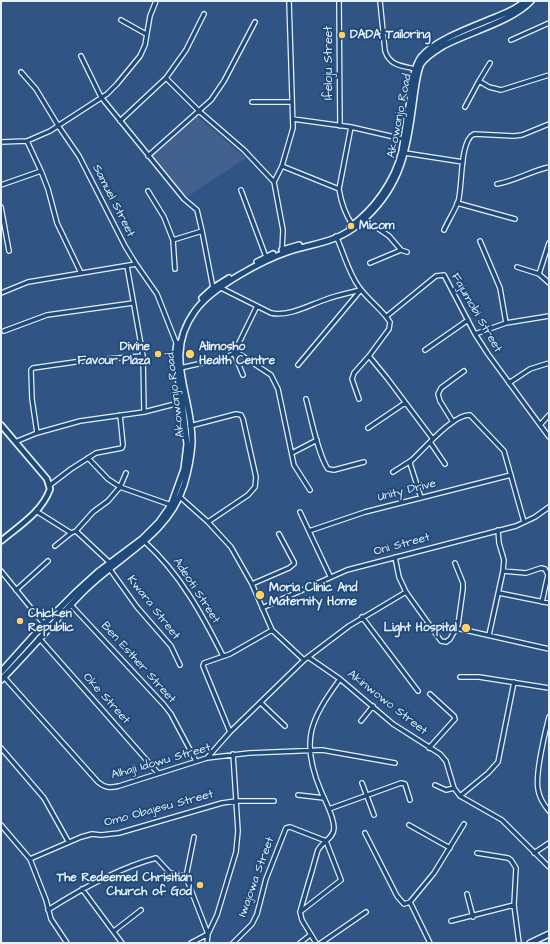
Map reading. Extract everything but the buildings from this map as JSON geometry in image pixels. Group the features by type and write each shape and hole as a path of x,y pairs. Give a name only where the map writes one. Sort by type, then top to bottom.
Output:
{"main road":[{"name":"Akowonjo Road","path":"353,226 382,194 396,167 402,152 412,84 421,57 432,47 462,31 515,9 524,1"},
{"name":"Akowonjo Road","path":"2,676 33,641 44,624 76,592 142,539 159,522 171,505 184,469 186,456 184,401 178,345 194,312 205,300 245,272 275,256 306,246 330,241 364,219 384,198 391,187 405,153 421,64 434,51 516,13 531,1"},
{"name":"Akowonjo Road","path":"33,641 39,638 109,566 146,542 174,509 180,497 186,477 192,444 190,426 176,368 180,332 192,310 213,288 266,256 282,250 336,237"},
{"path":"534,942 549,934"}],"street":[{"path":"1,142 27,141 59,127 69,118 101,97 117,84 140,56 144,45 150,16 156,1"},
{"path":"274,182 282,166 289,143 293,119 289,1"},
{"name":"Ifeloju Street","path":"339,1 340,126"},
{"path":"380,1 387,58 395,65 416,70"},
{"path":"120,121 166,78 186,50 204,14"},
{"path":"121,20 146,34"},
{"path":"148,156 211,100 255,22"},
{"path":"511,40 549,23"},
{"path":"81,56 101,97 184,199 197,210 213,288"},
{"path":"465,107 490,63"},
{"name":"Samuel Street","path":"21,72 36,89 79,156 136,264 157,294 178,345"},
{"path":"479,81 490,87 501,90 549,75"},
{"path":"166,78 199,111 244,150 274,182 283,230 282,250"},
{"path":"252,102 292,102"},
{"path":"293,119 351,127 404,139"},
{"path":"444,230 458,202 467,141 472,135 522,135 549,124"},
{"path":"351,127 339,189 341,200 353,226"},
{"path":"27,141 48,190 57,223 81,273"},
{"path":"405,153 463,162"},
{"path":"282,166 339,189"},
{"path":"497,184 541,168 549,167"},
{"path":"1,185 41,171"},
{"path":"241,190 266,256"},
{"path":"148,191 164,217 173,240 175,269"},
{"path":"458,202 515,219"},
{"path":"1,207 9,251"},
{"path":"364,219 389,236 401,250 407,252"},
{"path":"173,240 202,231"},
{"path":"336,237 354,280 360,290 387,316 390,322 389,329 354,373 352,379 358,399"},
{"path":"480,241 500,288 506,323"},
{"path":"539,274 549,243"},
{"path":"370,263 401,250"},
{"path":"1,293 28,282 136,264"},
{"path":"127,266 143,356 144,412"},
{"path":"517,267 539,274 549,284"},
{"name":"Fajumobi Street","path":"387,316 436,276 442,274 475,334 549,437"},
{"path":"221,288 271,313 278,314 286,314 328,299 360,290"},
{"path":"298,365 360,290"},
{"path":"4,331 47,315 133,303"},
{"path":"180,368 225,358 235,352 257,306"},
{"path":"475,334 506,323 549,316"},
{"path":"425,350 468,320"},
{"path":"235,352 243,375"},
{"path":"235,352 271,375 274,380 294,465 310,490"},
{"path":"37,433 32,399 33,368 82,361 143,356"},
{"path":"368,356 387,378 432,438"},
{"path":"509,383 530,369 549,363"},
{"path":"453,422 438,394 441,388 464,372"},
{"path":"306,399 317,440 325,464 328,468 334,470 364,462"},
{"path":"15,442 37,433 80,421 144,412 184,401"},
{"path":"368,428 405,404"},
{"path":"190,426 236,414 241,415 256,477 255,487 248,495 208,522"},
{"path":"50,486 71,469 96,453 122,448 120,415"},
{"path":"393,472 412,460 430,442 432,438 453,422 464,416 470,415 504,451 524,522"},
{"path":"540,425 549,415"},
{"path":"1,425 3,432 15,442 47,479 50,486 47,497 36,511 1,541"},
{"path":"292,453 317,440"},
{"path":"430,442 446,464"},
{"path":"88,458 108,479 120,487 171,505"},
{"path":"412,460 410,462 421,498"},
{"path":"55,546 71,533 76,531 88,517 108,501 120,487 126,473"},
{"name":"Unity Drive","path":"309,531 366,512 511,475"},
{"path":"180,497 208,522 231,547 252,584 272,630 304,660"},
{"name":"Oni Street","path":"262,608 330,576 347,570 516,526 535,517 549,507"},
{"path":"36,511 71,533"},
{"path":"300,512 330,576"},
{"path":"489,635 499,593 504,560 499,543 498,530"},
{"name":"Kwara Street","path":"76,531 109,566 137,607 171,646 180,665"},
{"path":"252,584 289,568 294,564 279,534"},
{"name":"Adeoti Street","path":"146,542 174,572 204,620 223,656"},
{"path":"395,557 399,577 406,592 442,641 446,642 450,639 456,628 463,583 455,564"},
{"path":"16,590 48,561"},
{"path":"503,571 526,573 541,568 545,569 548,575 542,602"},
{"path":"1,571 44,624"},
{"path":"207,758 230,732 304,660 336,634 362,617 406,592"},
{"path":"499,593 549,603"},
{"name":"Ben Esther Street","path":"71,605 164,705 171,714 196,761"},
{"path":"362,617 418,691"},
{"path":"456,628 549,649"},
{"path":"230,732 203,666 204,663 223,656 272,630"},
{"name":"Oke Street","path":"39,638 158,773"},
{"name":"Akinwowo Street","path":"308,657 340,679 393,724 440,754 446,761 454,788 460,796 502,820 549,867"},
{"name":"Alhaji Idowu Street","path":"2,676 98,782 104,787 108,788 119,786 207,758 233,754 322,750 395,763"},
{"path":"460,677 479,677 549,688"},
{"path":"316,943 302,920 300,912 318,849 334,831 332,817 315,778 309,750 311,730 316,715 325,699 340,679"},
{"path":"460,796 488,773 498,762 514,682"},
{"path":"429,748 455,719 454,716 430,694"},
{"path":"261,703 285,726"},
{"path":"361,721 372,706"},
{"path":"549,716 547,732 539,765 537,786 540,796 549,812"},
{"path":"1,748 44,798 68,841"},
{"path":"207,943 208,934 217,915 236,852 238,831 233,754"},
{"path":"362,783 374,815"},
{"path":"329,809 401,783 404,784 410,800"},
{"path":"435,785 446,790 454,788"},
{"path":"298,795 324,798"},
{"name":"Omo Obajesu Street","path":"30,860 68,841 87,835 119,832 222,803 274,800"},
{"path":"365,833 397,896 404,904 410,902 431,877 464,824"},
{"path":"1,825 30,860 51,919 67,943"},
{"path":"409,825 450,848"},
{"name":"Iwajowa Street","path":"233,943 249,927 257,914 266,879 286,828 290,827 326,841"},
{"path":"194,837 186,877 208,934"},
{"path":"300,912 341,880 326,841"},
{"path":"534,853 549,843"},
{"path":"477,853 508,858 516,868 514,905 518,943"},
{"path":"48,910 82,889 108,876 156,858 170,873 186,877"},
{"path":"82,889 122,943"},
{"path":"467,894 473,916"},
{"path":"410,902 430,943"},
{"path":"451,922 514,905"},
{"path":"114,931 141,910"},
{"path":"321,943 366,912"},
{"path":"191,943 208,934"},
{"path":"300,943 310,935"}],"shaded area":[{"path":"195,115 246,158 187,197 150,155"}],"place":[{"name":"DADA Tailoring","path":"342,35"},
{"name":"Micom","path":"351,226"},
{"name":"Divine Favour Plaza","path":"158,354"},
{"name":"Alimosho Health Centre","path":"190,354"},
{"name":"Moria Clinic And Maternity Home","path":"260,595"},
{"name":"Chicken Republic","path":"20,621"},
{"name":"Light Hospital","path":"466,628"},
{"name":"The Redeemed Chrisitian Church of God","path":"200,885"}]}
